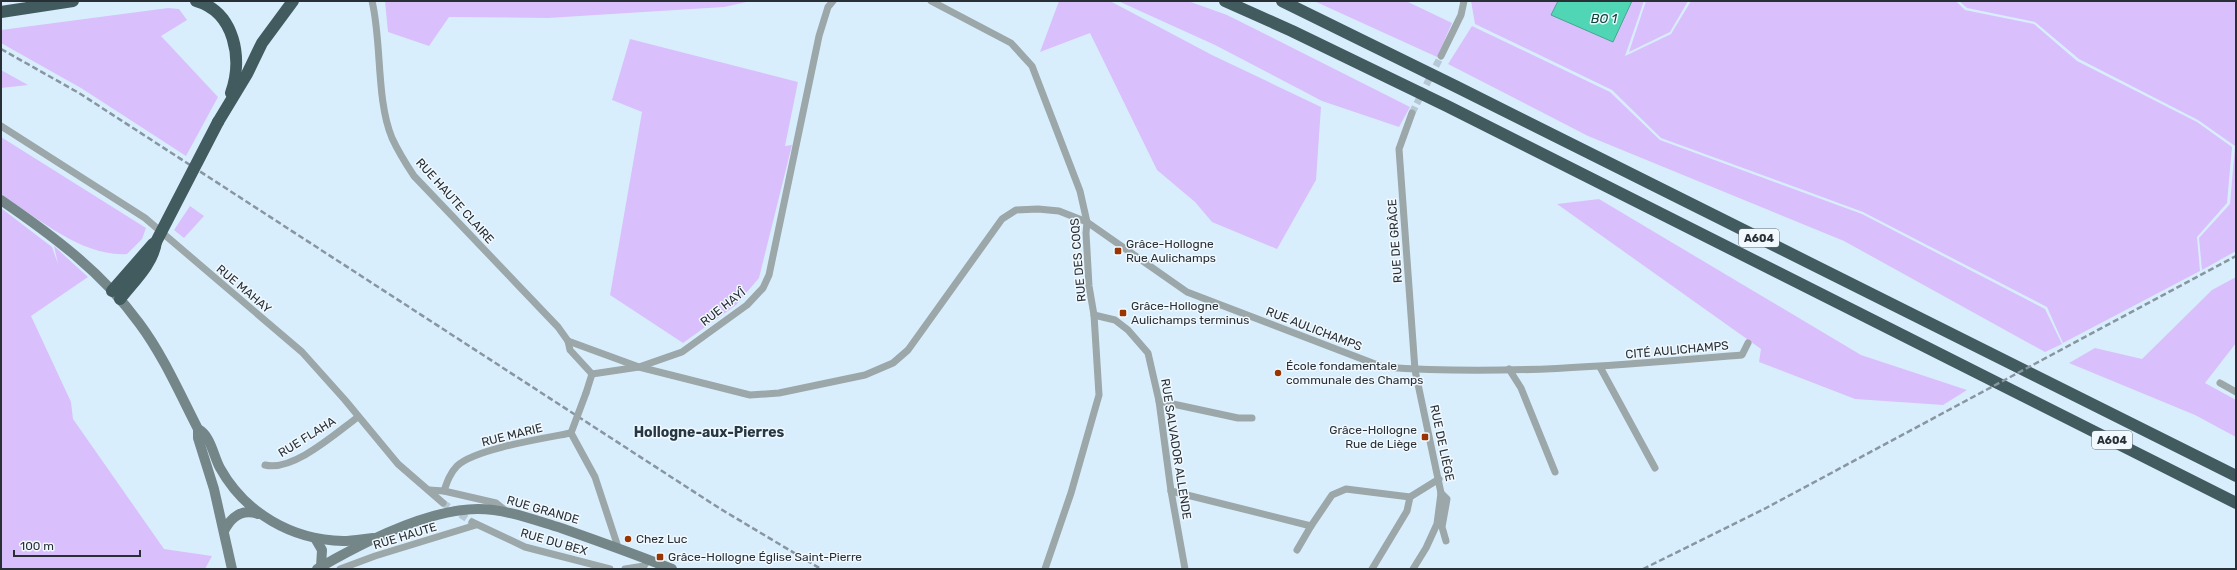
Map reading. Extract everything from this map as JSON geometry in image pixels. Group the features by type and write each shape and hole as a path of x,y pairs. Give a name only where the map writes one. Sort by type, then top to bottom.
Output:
{"highway":[{"path":"1,12 74,1"},
{"path":"196,1 202,3 215,12 225,23 237,49 235,82 220,120"},
{"path":"116,295 154,246 220,120 247,74 262,43 274,24 293,1"},
{"name":"A604","path":"1225,1 1292,31 1440,103 2236,502"},
{"name":"A604","path":"1282,1 2236,476"}],"main road":[{"path":"1,200 70,251 116,295 152,342 198,429 206,435 217,462 232,487 260,514 280,526 315,538 342,541 373,538"},
{"path":"198,429 198,438 210,475 232,569"},
{"name":"RUE GRANDE","path":"319,568 373,538 451,512 479,509 507,512 618,547 672,569"},
{"path":"224,531 237,515 249,511 260,514"},
{"path":"315,538 322,550 319,568"}],"street":[{"name":"RUE HAUTE CLAIRE","path":"372,1 384,104 392,137 403,159 414,176 553,322 568,341 570,350 592,374"},
{"name":"RUE HAYÎ","path":"592,374 639,367 682,352 747,305 763,288 769,276 819,36 828,7 833,1"},
{"path":"1441,56 1461,15 1464,1"},
{"name":"RUE DES COQS","path":"934,2 1011,43 1032,66 1080,191 1087,222 1086,233 1089,286 1094,315 1099,395 1071,493 1045,569"},
{"name":"RUE DE GRÂCE","path":"1412,113 1399,149 1415,370"},
{"name":"RUE MAHAY","path":"1,126 145,218 302,352 398,464 443,503"},
{"name":"RUE AULICHAMPS","path":"568,341 639,367 750,395 779,393 865,375 893,363 908,350 1002,219 1016,210 1038,209 1060,211 1087,222 1188,292 1383,367 1415,370"},
{"name":"RUE SALVADOR ALLENDE","path":"1094,315 1115,320 1128,330 1148,353 1159,401 1170,491 1185,569"},
{"name":"CITÉ AULICHAMPS","path":"1415,370 1600,367 1742,355 1748,343"},
{"path":"1600,367 1655,468"},
{"path":"1509,369 1521,388 1555,472"},
{"name":"RUE DE LIÈGE","path":"1415,370 1441,493 1447,499 1442,527 1446,541"},
{"path":"592,374 571,433 595,477 618,547"},
{"path":"2220,383 2236,392"},
{"path":"1159,401 1238,418 1252,418"},
{"name":"RUE FLAHA","path":"265,465 277,467 291,463 358,417"},
{"name":"RUE MARIE","path":"444,491 449,478 457,466 485,452 571,433"},
{"path":"1297,550 1332,495 1346,489 1410,498 1439,479"},
{"path":"428,490 444,491 496,503 507,512"},
{"path":"1170,491 1311,526"},
{"path":"1413,569 1426,548 1437,524 1441,493"},
{"path":"1372,569 1407,511 1410,498"},
{"name":"RUE HAUTE","path":"340,569 474,523"},
{"name":"RUE DU BEX","path":"474,523 525,547 610,569"},
{"path":"625,569 644,566 649,559"}],"shaded area":[{"path":"385,1 751,1 724,7 548,18 449,17 429,46 388,32"},
{"path":"1059,1 1110,1 1212,55 1321,107 1316,180 1277,249 1212,222 1195,202 1157,170 1090,33 1040,52"},
{"path":"1118,1 1188,1 1227,15 1410,107 1399,127 1322,101 1215,45"},
{"path":"1314,1 1406,1 1452,23 1437,57"},
{"path":"1471,1 1558,1 1551,15 1613,42 1632,1 1644,1 1625,56 1671,34 1691,1 1956,1 1965,10 2034,24 2077,61 2197,122 2232,147 2227,203 2197,237 2200,271 2063,343 2047,307 1863,212 1661,138 1612,90 1475,24"},
{"path":"1646,1 1688,1 1670,32 1629,52"},
{"path":"1959,1 2236,1 2236,251 2202,270 2199,238 2230,204 2235,146 2198,120 2079,59 2035,22 1967,8"},
{"path":"168,8 179,9 187,20 161,36 218,97 186,156 81,88 1,43 1,30"},
{"path":"1472,26 1610,92 1660,140 1862,214 2045,309 2062,344 2045,352 1844,241 1588,136 1448,64"},
{"path":"630,39 798,82 785,146 792,145 759,278 736,305 683,343 610,295 642,112 612,100"},
{"path":"1,70 28,85 1,88"},
{"path":"1,137 146,228 142,239 127,254 94,250 63,235 6,198 1,194"},
{"path":"1599,199 1861,355 1967,390 1943,405 1855,399 1759,362 1761,349 1557,204"},
{"path":"190,206 204,216 184,238 174,230"},
{"path":"1,208 52,247 58,264 54,246 88,277 31,316 71,402 73,419 164,549 212,556 205,569 1,569"},
{"path":"2236,277 2236,343 2205,383 2236,400 2236,437 2195,415 2069,363 2095,348 2142,359 2212,290"}],"water":[{"name":"BO 1","path":"1558,1 1632,1 1613,42 1551,15"}],"tunnel":[{"path":"1412,113 1441,56"},
{"path":"443,503 472,522"}],"railway":[{"path":"1,49 79,93 719,508 821,569"},
{"path":"1643,569 1766,508 2236,256"}],"place":[{"name":"Grâce-Hollogne Rue Aulichamps","path":"1118,251"},
{"name":"Grâce-Hollogne Aulichamps terminus","path":"1123,313"},
{"name":"École fondamentale communale des Champs","path":"1278,373"},
{"name":"Grâce-Hollogne Rue de Liège","path":"1425,437"},
{"name":"Chez Luc","path":"628,539"},
{"name":"Grâce-Hollogne Église Saint-Pierre","path":"660,557"}],"district":[{"name":"Hollogne-aux-Pierres","path":"709,432"}]}
